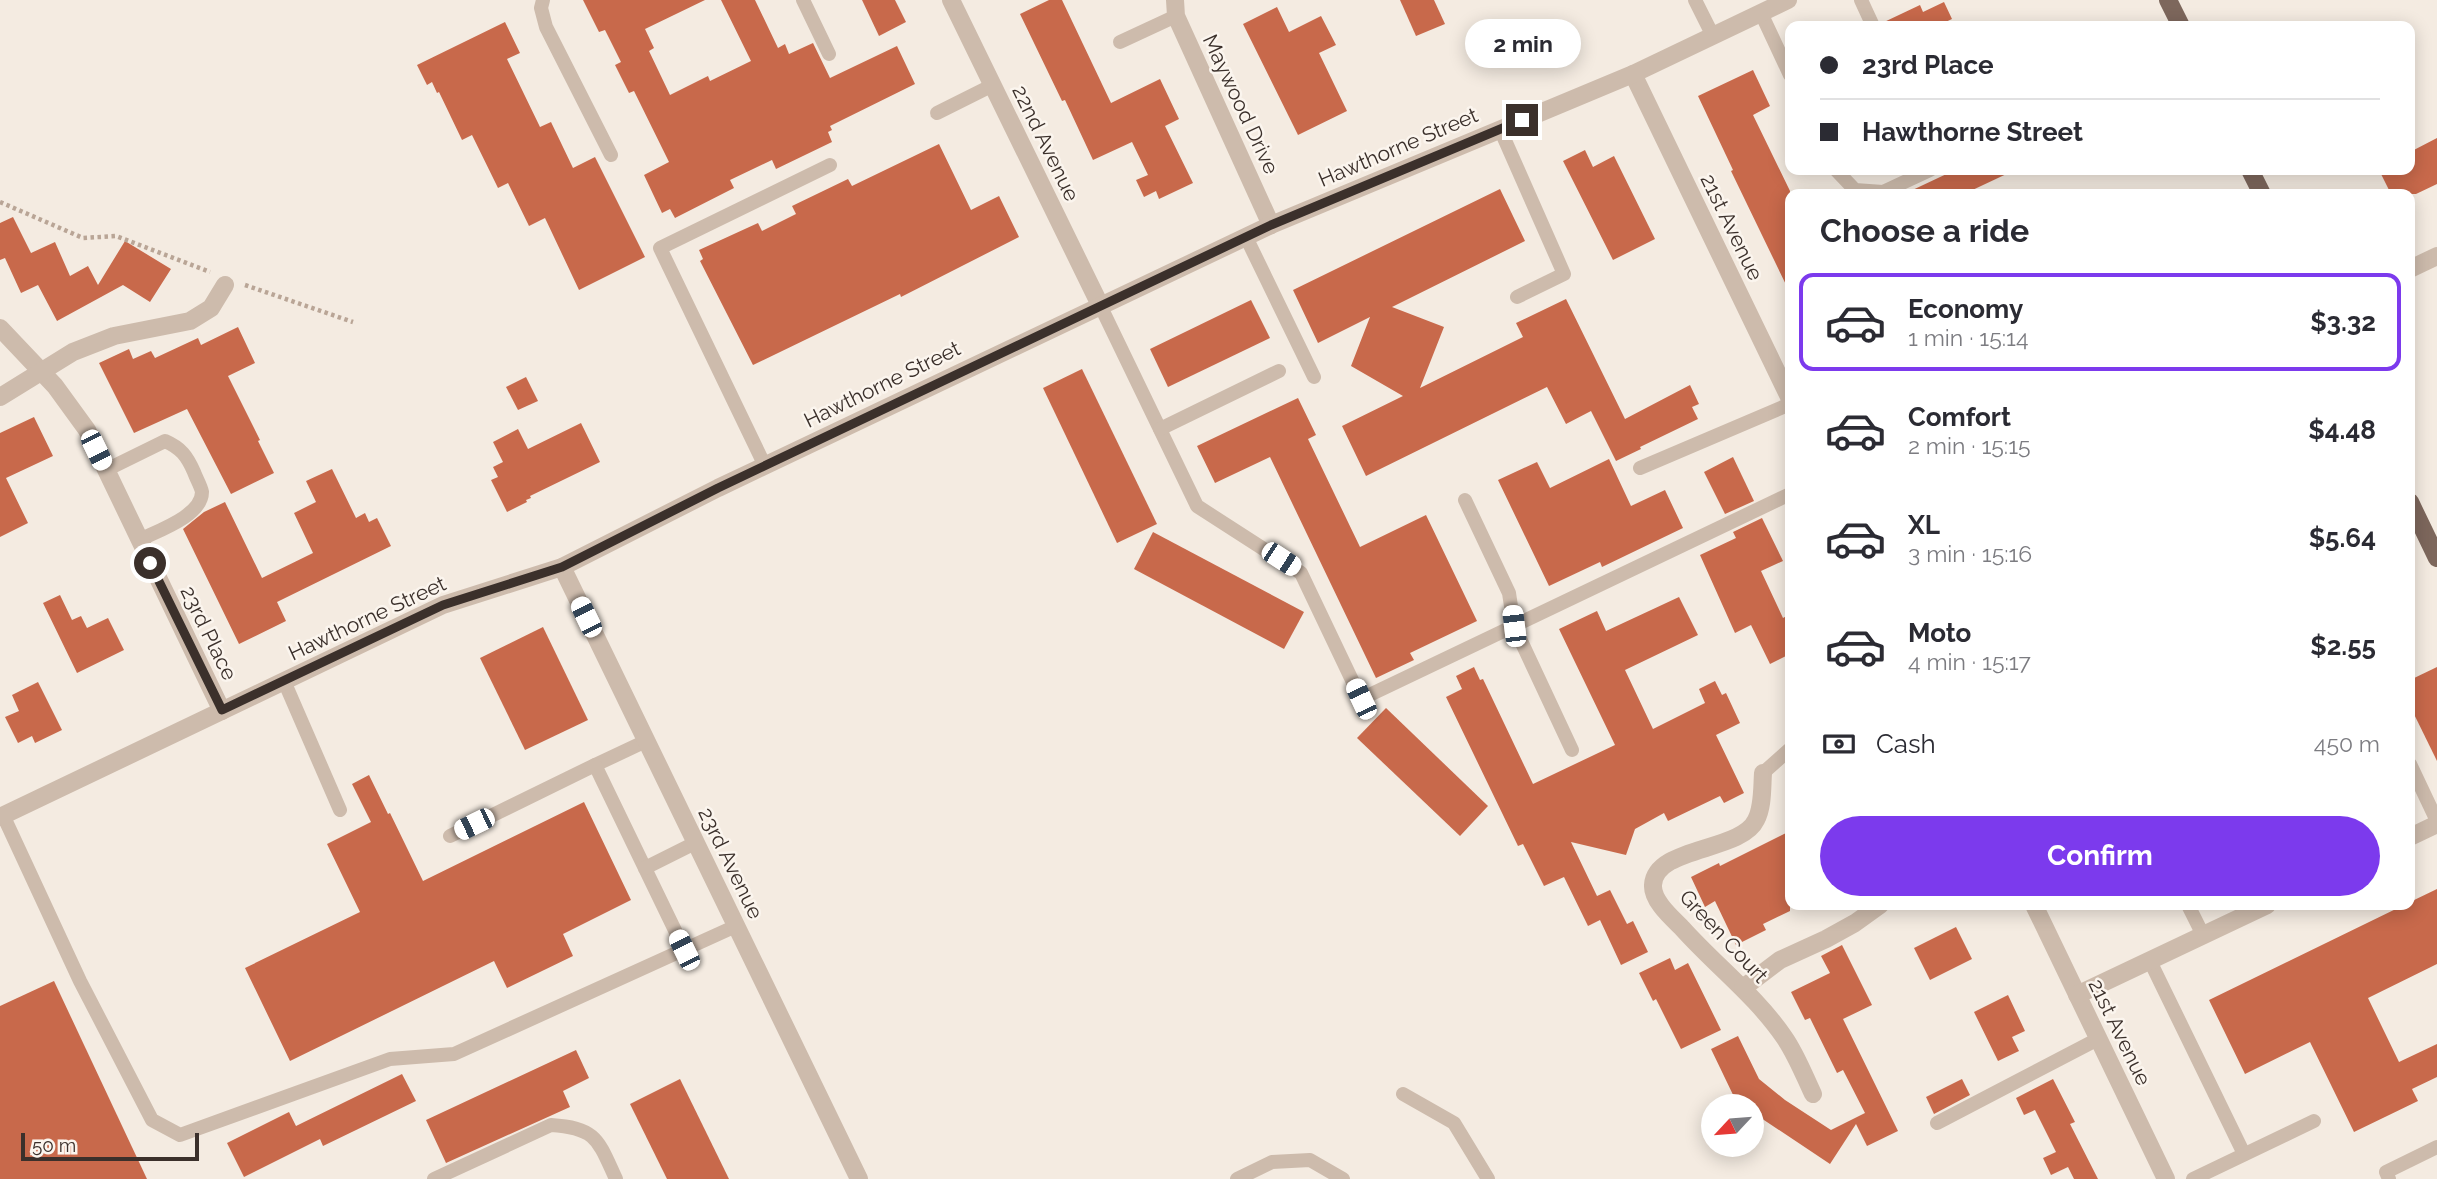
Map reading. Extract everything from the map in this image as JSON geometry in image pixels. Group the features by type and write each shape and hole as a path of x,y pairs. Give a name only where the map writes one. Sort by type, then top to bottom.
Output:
{"main road":[{"path":"2168,0 2178,21"},
{"path":"2415,512 2437,558"}],"street":[{"name":"22nd Avenue","path":"951,0 1100,306"},
{"name":"Hawthorne Street","path":"2,816 443,605 562,567 765,466 1271,225 1633,74 1788,0"},
{"name":"Maywood Drive","path":"1175,8 1271,225"},
{"name":"21st Avenue","path":"1633,74 1785,392"},
{"path":"2415,267 2437,256"},
{"path":"0,397 73,352 114,336 190,321 211,308 226,280"},
{"name":"23rd Place","path":"0,328 55,386 87,430 222,710"},
{"name":"23rd Avenue","path":"562,567 859,1179"},
{"name":"Green Court","path":"1763,773 1760,811 1751,829 1676,859 1662,868 1653,882 1653,891 1665,910 1701,949 1743,988 1785,1038 1813,1094"},
{"path":"2415,833 2437,822"},
{"path":"1743,988 1780,960 1836,934 1872,910"},
{"name":"21st Avenue","path":"2036,910 2166,1179"},
{"path":"2077,996 2257,910"}],"lane":[{"path":"543,0 541,8 546,27 611,155"},
{"path":"803,0 829,54"},
{"path":"1695,0 1713,36"},
{"path":"1861,0 1871,21"},
{"path":"1120,42 1175,8"},
{"path":"1760,13 1785,65"},
{"path":"937,113 993,86"},
{"path":"1500,129 1564,274 1517,297"},
{"path":"765,466 660,248 830,165"},
{"path":"1841,175 1854,189"},
{"path":"1889,189 1919,175"},
{"path":"1246,237 1314,377"},
{"path":"1100,306 1197,506 1301,573 1361,699 1785,496"},
{"path":"1160,429 1279,371"},
{"path":"1640,468 1785,404"},
{"path":"106,470 165,441 178,447 188,458 202,491 199,504 191,513 139,540"},
{"path":"1465,500 1510,593 1514,626 1572,750"},
{"path":"284,681 340,810"},
{"path":"450,836 646,741"},
{"path":"1763,773 1785,753"},
{"path":"596,765 684,950"},
{"path":"2415,775 2437,822"},
{"path":"2,816 80,982 152,1120 180,1135 390,1059 454,1054 736,926"},
{"path":"645,868 695,842"},
{"path":"2190,910 2203,936"},
{"path":"2150,961 2244,1154"},
{"path":"1937,1123 2098,1039"},
{"path":"1403,1094 1454,1122 1488,1179"},
{"path":"2193,1179 2314,1121"},
{"path":"433,1179 551,1125 571,1127 591,1134 603,1151 616,1179"},
{"path":"2389,1179 2386,1172 2437,1147"},
{"path":"1237,1179 1272,1163 1310,1160 1343,1179"}],"path":[{"path":"0,202 83,238 116,236 226,280 353,322"}],"building":[{"path":"583,0 705,0 645,29 654,48 649,51 670,95 708,76 710,81 751,61 721,0 755,0 778,48 785,44 789,54 813,43 830,78 897,46 915,84 830,126 832,130 828,132 832,142 776,169 772,160 730,180 734,188 675,218 670,209 662,213 644,175 669,162 634,91 629,93 615,65 621,62 605,30 599,32"},
{"path":"862,0 895,0 906,22 879,36"},
{"path":"1049,0 1062,0 1111,103 1160,79 1179,119 1165,126 1193,183 1159,199 1156,191 1144,197 1136,180 1148,175 1132,142 1093,160 1020,14"},
{"path":"1400,0 1434,0 1445,24 1416,36"},
{"path":"1944,2 1952,19 1886,21 1920,5 1923,12"},
{"path":"1277,7 1289,32 1321,16 1336,45 1319,53 1347,111 1298,135 1243,24"},
{"path":"505,22 520,53 507,59 540,127 551,122 573,168 595,157 645,257 579,290 545,218 529,226 508,183 498,188 472,135 462,140 439,92 437,93 432,82 427,85 417,65"},
{"path":"1753,70 1770,106 1753,115 1789,189 1785,189 1785,283 1731,171 1733,170 1698,96"},
{"path":"2437,138 2437,184 2416,194 2415,189 2388,189 2382,175 2415,175 2415,149"},
{"path":"939,144 971,210 999,196 1019,237 901,297 900,294 753,365 700,261 703,259 699,250 758,223 762,231 796,214 792,206 848,179 852,186"},
{"path":"1585,150 1593,167 1614,156 1655,239 1613,260 1563,161"},
{"path":"1944,175 2004,175 1975,189 1915,189"},
{"path":"1500,189 1525,241 1392,307 1444,327 1420,388 1523,337 1516,323 1566,299 1625,419 1690,385 1699,404 1692,407 1698,419 1616,461 1591,411 1566,424 1547,387 1366,476 1342,426 1403,396 1351,366 1370,317 1318,343 1293,290"},
{"path":"13,217 31,253 55,242 70,276 88,266 98,285 125,241 171,269 150,302 123,285 57,321 38,285 21,293 5,258 0,260 0,223"},
{"path":"1251,300 1270,338 1168,387 1150,349"},
{"path":"238,327 255,363 228,376 274,473 231,494 187,409 134,433 99,363 129,349 133,359 151,351 155,358 198,338 201,345"},
{"path":"1082,369 1157,524 1117,543 1043,388"},
{"path":"526,377 538,401 518,410 506,387"},
{"path":"1298,398 1316,435 1308,439 1360,547 1426,515 1477,621 1410,653 1414,660 1376,678 1270,457 1215,483 1197,446"},
{"path":"34,417 53,456 6,478 28,523 0,537 0,433"},
{"path":"581,423 600,462 530,496 527,502 507,512 491,480 498,477 493,467 503,462 493,442 518,429 528,449"},
{"path":"1733,457 1754,501 1725,514 1704,472"},
{"path":"1609,459 1631,506 1665,490 1683,528 1602,567 1600,562 1549,586 1498,480 1537,462 1550,488"},
{"path":"332,469 356,518 365,513 369,522 377,518 391,546 277,602 286,621 239,644 183,529 204,512 225,502 262,578 313,553 294,513 316,502 306,481"},
{"path":"1762,518 1783,561 1761,571 1783,618 1785,617 1785,656 1770,664 1751,625 1735,633 1700,555 1736,538 1733,532"},
{"path":"1153,532 1304,612 1284,649 1134,569"},
{"path":"60,595 72,620 81,616 87,628 108,618 124,650 77,673 43,603"},
{"path":"1679,597 1698,635 1625,670 1653,729 1705,703 1699,689 1715,681 1722,695 1726,693 1740,723 1716,735 1744,793 1724,803 1720,796 1668,821 1664,813 1635,829 1626,855 1571,842 1597,896 1610,890 1627,924 1633,921 1648,952 1621,965 1600,920 1588,926 1564,877 1544,886 1523,844 1518,846 1446,697 1462,689 1456,676 1474,667 1480,680 1483,679 1533,784 1615,745 1559,629 1597,611 1606,631"},
{"path":"543,627 588,720 525,750 480,658"},
{"path":"2437,667 2437,761 2415,716 2415,678"},
{"path":"38,682 62,730 35,743 32,736 18,743 5,717 19,711 12,695"},
{"path":"1386,708 1488,806 1460,836 1357,738"},
{"path":"369,775 423,881 584,802 631,900 563,934 573,956 507,988 494,961 290,1061 245,968 360,912 327,844 371,822 352,784"},
{"path":"1785,834 1785,910 1790,911 1763,924 1766,930 1736,945 1715,901 1705,907 1691,877 1719,863 1720,866"},
{"path":"2437,889 2437,964 2368,998 2399,1062 2437,1044 2437,1077 2412,1089 2418,1101 2354,1132 2310,1042 2245,1074 2209,1000 2394,910 2415,910 2415,900"},
{"path":"1956,927 1972,959 1930,980 1914,948"},
{"path":"1842,945 1872,1005 1843,1019 1898,1131 1867,1146 1856,1124 1830,1164 1764,1120 1764,1094 1733,1094 1711,1049 1738,1036 1759,1079 1785,1100 1831,1130 1865,1113 1843,1070 1837,1073 1810,1018 1805,1020 1791,992 1830,973 1821,956"},
{"path":"1670,958 1675,970 1688,963 1721,1030 1681,1049 1656,999 1653,1001 1639,973"},
{"path":"54,981 147,1179 0,1179 0,1006"},
{"path":"2008,995 2025,1031 2012,1037 2019,1051 1998,1061 1974,1012"},
{"path":"576,1050 589,1078 563,1091 570,1107 446,1163 426,1120"},
{"path":"402,1074 416,1101 323,1146 320,1139 244,1177 227,1143 289,1112 296,1126"},
{"path":"680,1079 729,1179 667,1179 630,1104"},
{"path":"1962,1079 1970,1095 1934,1114 1926,1097"},
{"path":"2053,1079 2075,1122 2070,1124 2098,1179 2074,1179 2068,1167 2051,1175 2043,1158 2056,1152 2035,1110 2024,1115 2016,1098"}],"route":[{"path":"150,563 222,710 443,605 562,567 718,488 1271,225 1522,120"}]}
